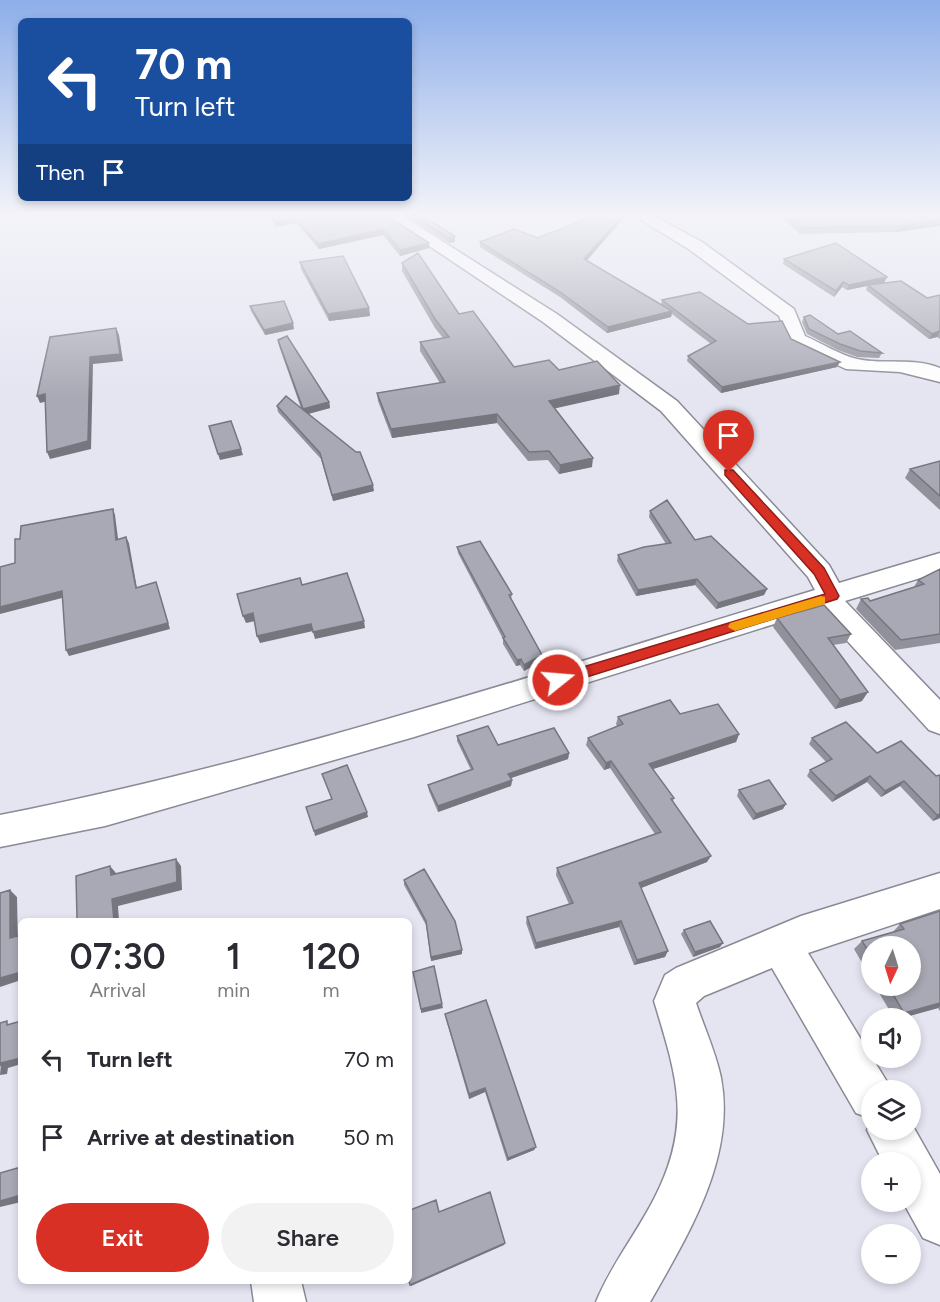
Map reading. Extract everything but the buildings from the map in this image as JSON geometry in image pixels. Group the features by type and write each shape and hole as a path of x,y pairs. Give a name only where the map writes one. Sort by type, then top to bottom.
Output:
{"street":[{"path":"485,276 550,318 669,406 819,572 829,598 940,721"},
{"path":"734,276 787,313 797,339 853,365 900,366 926,370 940,376"},
{"path":"0,831 105,810 368,737 829,598 940,562"},
{"path":"622,1302 674,1212 701,1137 699,1078 675,1001 680,990 690,982 780,944 940,891"},
{"path":"780,944 862,1080"},
{"path":"921,1187 940,1221"},
{"path":"277,1284 280,1302"}],"slow traffic":[{"path":"735,627 821,600"}],"route":[{"path":"558,680 832,596 819,572 729,472"}]}
